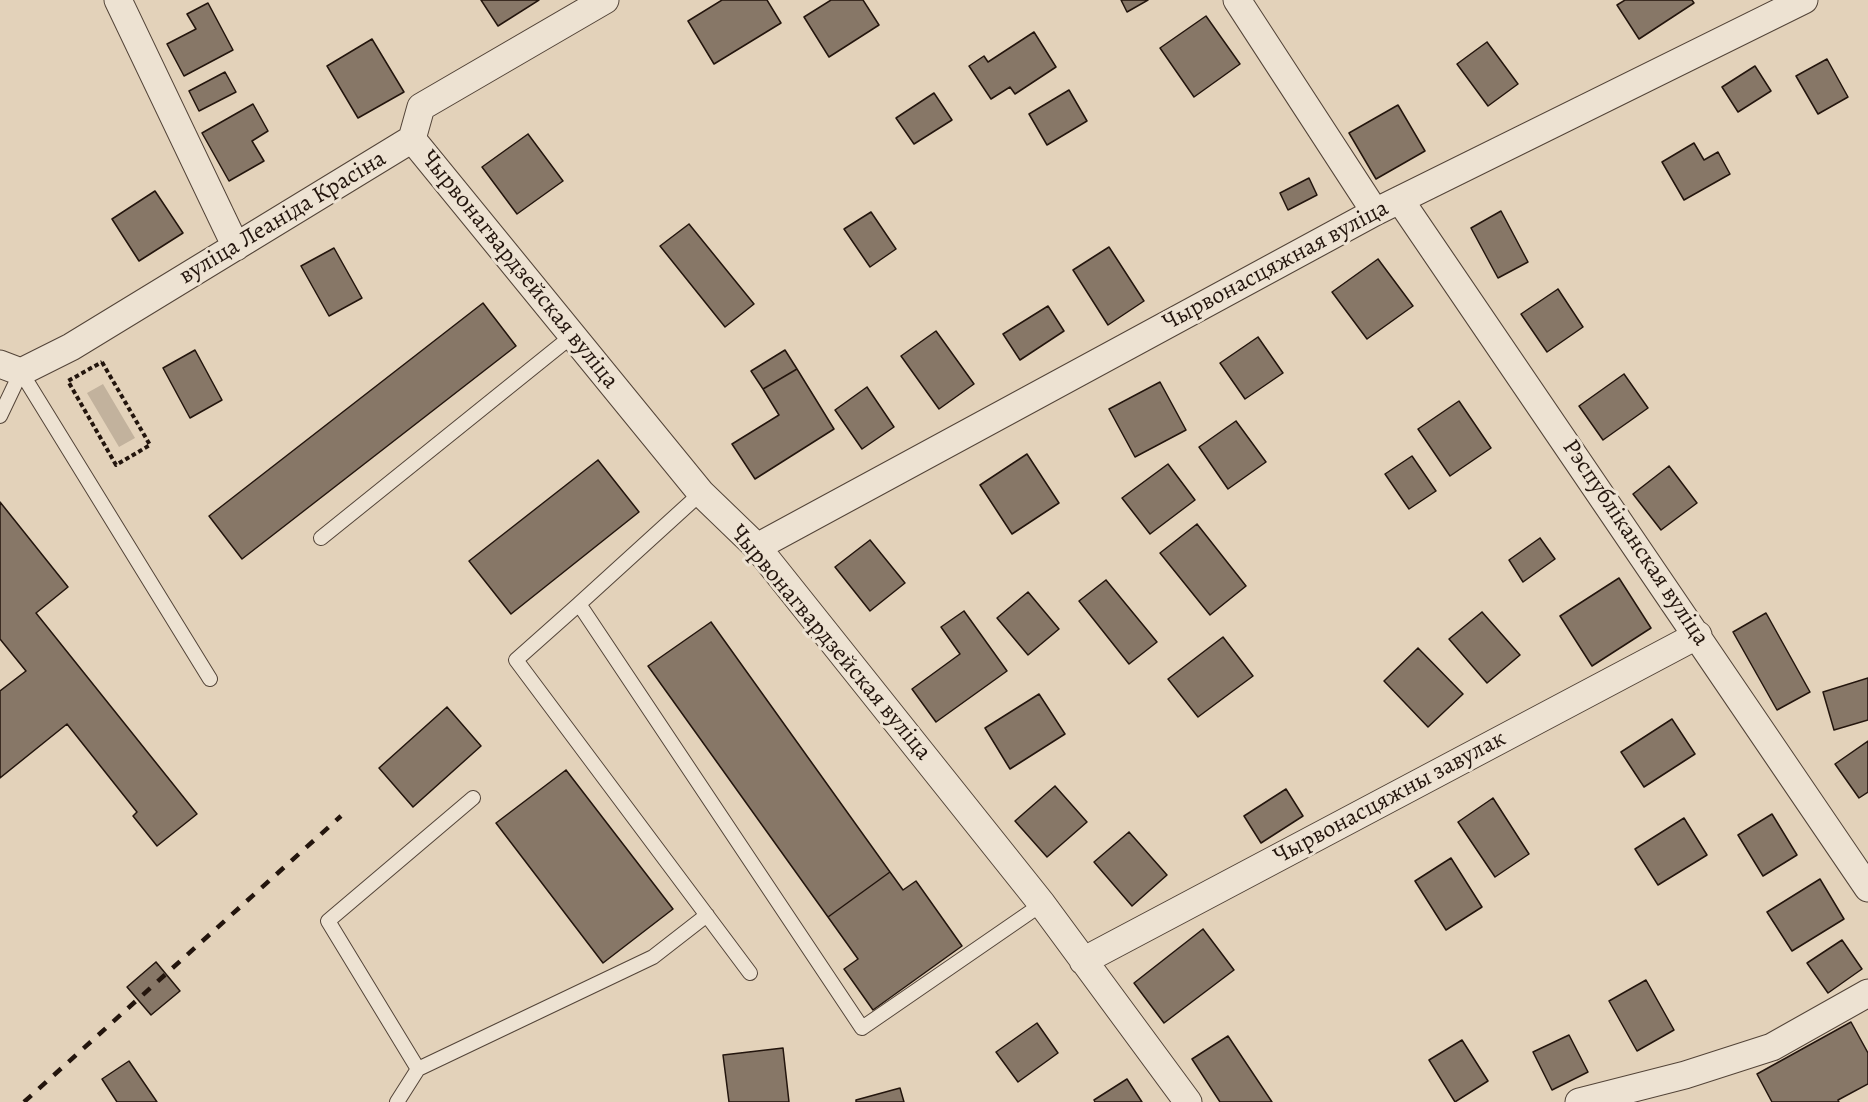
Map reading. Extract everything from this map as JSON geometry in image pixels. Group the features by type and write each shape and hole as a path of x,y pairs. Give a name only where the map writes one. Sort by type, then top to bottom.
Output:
{"street":[{"path":"118,0 236,248"},
{"name":"вуліца Леаніда Красіна","path":"11,368 71,347 412,139 421,107 605,0"},
{"path":"1237,0 1375,212"},
{"name":"Чырвонасцяжная вуліца","path":"757,547 1375,212 1804,0"},
{"name":"Чырвонагвардзейская вуліца","path":"412,139 701,493 757,547 1042,904 1188,1102"},
{"name":"Рэспубліканская вуліца","path":"1400,200 1868,888"},
{"name":"Чырвонасцяжны завулак","path":"1083,961 1698,635"},
{"path":"1579,1102 1685,1075 1772,1047 1868,993"}],"lane":[{"path":"321,538 572,336"},
{"path":"0,416 11,368"},
{"path":"11,368 210,679"},
{"path":"701,493 516,660 750,973"},
{"path":"579,604 862,1028 1042,904"},
{"path":"418,1069 328,921 473,798"},
{"path":"397,1102 418,1069 653,957 706,915"}],"path":[{"path":"102,362 150,445 116,465 68,381 102,362"}],"shaded area":[{"path":"103,384 135,438 119,447 87,393"}],"building":[{"path":"481,0 539,0 498,26"},
{"path":"722,0 767,0 781,23 714,64 688,21"},
{"path":"831,0 863,0 879,25 829,57 804,17"},
{"path":"1121,0 1148,0 1127,12"},
{"path":"1625,0 1692,0 1694,3 1639,39 1617,5"},
{"path":"208,3 233,50 184,76 167,44 196,29 187,14"},
{"path":"1206,16 1240,64 1194,97 1160,48"},
{"path":"1034,32 1056,67 1015,94 1010,87 991,99 969,66 984,56 988,62"},
{"path":"372,39 404,92 358,118 327,66"},
{"path":"1487,42 1518,84 1488,106 1457,64"},
{"path":"1827,59 1848,97 1818,114 1796,76"},
{"path":"1755,66 1771,91 1738,112 1722,87"},
{"path":"225,72 236,92 199,111 189,91"},
{"path":"1069,90 1087,121 1047,145 1029,114"},
{"path":"934,93 952,120 914,144 896,118"},
{"path":"253,104 268,131 252,141 264,161 229,181 202,133"},
{"path":"1398,105 1425,151 1376,179 1349,133"},
{"path":"528,134 563,181 517,214 482,167"},
{"path":"1694,143 1704,160 1718,152 1730,174 1684,200 1662,162"},
{"path":"1309,178 1317,195 1288,210 1280,193"},
{"path":"155,191 183,233 139,261 112,219"},
{"path":"1501,211 1528,262 1498,278 1471,228"},
{"path":"871,212 896,249 870,267 844,229"},
{"path":"689,224 754,304 725,327 660,246"},
{"path":"1109,247 1144,301 1108,325 1073,270"},
{"path":"334,248 362,298 329,316 301,266"},
{"path":"1378,259 1413,306 1367,339 1332,292"},
{"path":"1558,289 1583,327 1547,352 1521,314"},
{"path":"483,303 516,346 242,559 209,516"},
{"path":"1048,306 1064,331 1020,360 1003,334"},
{"path":"936,331 974,384 939,409 901,356"},
{"path":"1258,337 1283,373 1245,399 1220,363"},
{"path":"195,350 222,400 190,418 163,368"},
{"path":"785,350 797,369 763,389 751,371"},
{"path":"797,369 834,429 755,479 732,444 779,415 763,389"},
{"path":"1624,374 1648,408 1603,440 1579,406"},
{"path":"1160,382 1186,430 1135,457 1109,409"},
{"path":"867,387 894,427 862,449 835,410"},
{"path":"1459,401 1491,448 1450,476 1418,429"},
{"path":"1236,421 1266,462 1228,489 1199,447"},
{"path":"1027,454 1059,503 1012,534 980,485"},
{"path":"1412,456 1436,491 1409,509 1385,474"},
{"path":"598,460 639,512 511,614 469,561"},
{"path":"1168,464 1195,500 1150,534 1122,498"},
{"path":"1669,466 1697,503 1661,530 1633,494"},
{"path":"0,502 68,587 36,613 197,814 157,846 133,816 137,812 67,724 0,778 0,691 26,671 0,639"},
{"path":"1197,524 1246,586 1210,615 1160,553"},
{"path":"1540,538 1555,559 1523,582 1509,560"},
{"path":"870,540 905,583 870,611 835,567"},
{"path":"1619,578 1651,628 1592,666 1560,616"},
{"path":"1106,580 1157,642 1129,664 1079,601"},
{"path":"1028,592 1059,629 1028,655 997,618"},
{"path":"964,611 1007,671 936,722 912,689 960,654 941,627"},
{"path":"1482,612 1520,655 1487,683 1449,639"},
{"path":"1766,613 1810,692 1777,710 1733,632"},
{"path":"711,622 890,872 828,917 648,666"},
{"path":"1223,637 1253,676 1198,717 1168,679"},
{"path":"1418,648 1463,694 1428,727 1384,681"},
{"path":"1868,678 1868,720 1834,730 1823,692"},
{"path":"1039,694 1065,734 1010,769 985,728"},
{"path":"447,707 481,746 413,807 379,768"},
{"path":"1672,719 1695,754 1644,787 1621,752"},
{"path":"1868,741 1868,792 1859,798 1835,764"},
{"path":"566,770 673,909 603,963 496,823"},
{"path":"1055,786 1087,822 1047,857 1015,821"},
{"path":"1286,789 1303,816 1261,843 1244,816"},
{"path":"1493,798 1529,854 1495,877 1458,822"},
{"path":"1772,814 1797,855 1763,876 1738,835"},
{"path":"1684,818 1707,855 1658,885 1635,849"},
{"path":"1129,832 1167,875 1132,906 1094,862"},
{"path":"1451,858 1482,907 1446,930 1415,881"},
{"path":"890,872 903,890 916,881 962,946 873,1010 844,969 858,959 828,917"},
{"path":"1820,879 1844,919 1792,951 1767,912"},
{"path":"1203,929 1234,970 1164,1023 1134,983"},
{"path":"1842,940 1862,969 1828,993 1807,963"},
{"path":"156,962 180,991 151,1015 127,987"},
{"path":"1646,980 1674,1030 1637,1051 1609,1001"},
{"path":"1851,1022 1868,1053 1868,1084 1838,1100 1839,1102 1772,1102 1757,1074"},
{"path":"1037,1023 1058,1053 1018,1082 996,1052"},
{"path":"1569,1035 1588,1072 1552,1090 1533,1052"},
{"path":"1228,1036 1272,1102 1220,1102 1192,1059"},
{"path":"1462,1040 1488,1081 1455,1102 1429,1060"},
{"path":"783,1048 789,1102 729,1102 723,1055"},
{"path":"129,1061 157,1102 117,1102 102,1079"},
{"path":"1127,1079 1142,1102 1095,1102 1094,1100"},
{"path":"900,1088 904,1102 856,1102 856,1100"}],"railway":[{"path":"24,1102 341,816"}]}
